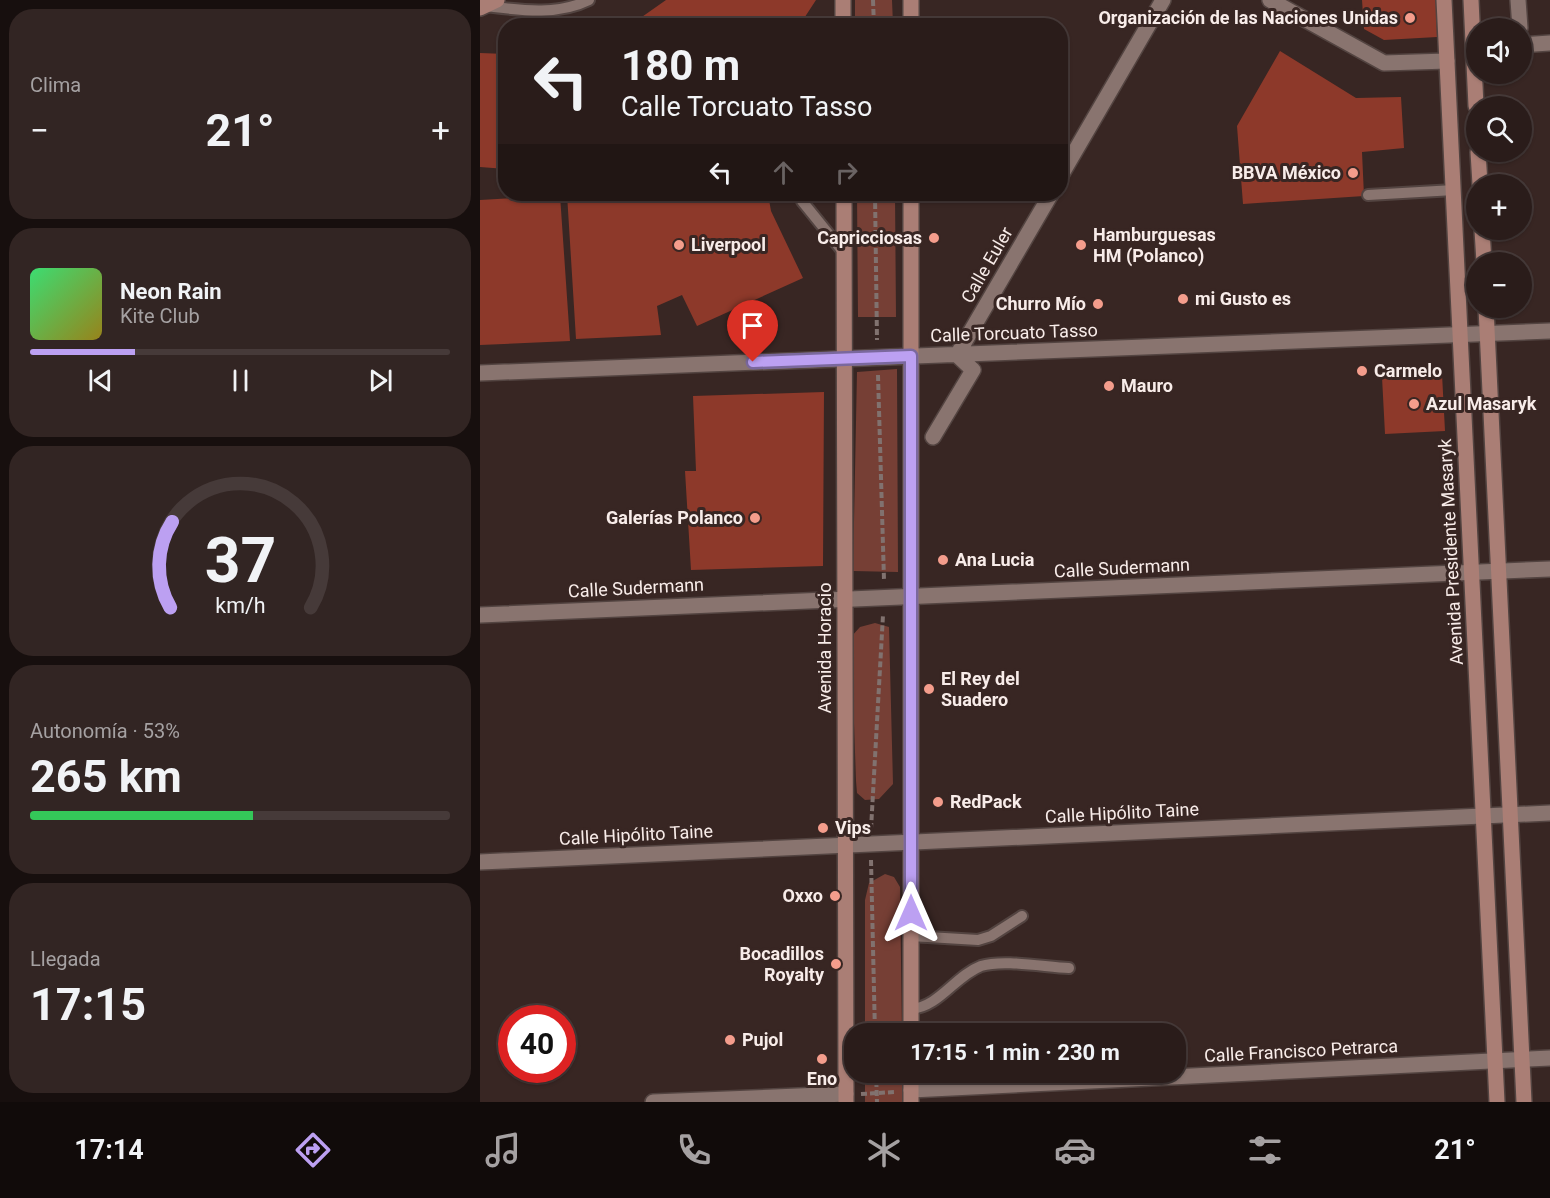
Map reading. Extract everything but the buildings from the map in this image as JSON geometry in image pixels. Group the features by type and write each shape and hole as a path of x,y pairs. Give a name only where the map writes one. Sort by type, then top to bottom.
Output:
{"street":[{"path":"842,18 843,0"},
{"path":"911,0 911,18"},
{"path":"1068,163 1163,0"},
{"path":"1270,0 1384,63 1447,61"},
{"name":"Avenida Presidente Masaryk","path":"1444,0 1497,1102"},
{"path":"1471,0 1472,18"},
{"path":"1518,0 1519,18"},
{"path":"1532,44 1550,43"},
{"name":"Avenida Horacio","path":"844,201 846,1098"},
{"path":"911,201 911,1023"},
{"name":"Calle Euler","path":"957,355 1047,201"},
{"path":"1486,318 1524,1102"},
{"name":"Calle Torcuato Tasso","path":"480,372 1550,331"},
{"path":"933,437 973,370 957,355"},
{"name":"Calle Sudermann","path":"480,615 1550,569"},
{"name":"Calle Hipólito Taine","path":"480,862 1550,813"},
{"name":"Calle Francisco Petrarca","path":"911,1096 1550,1058"},
{"path":"653,1102 846,1098"}],"lane":[{"path":"487,5 537,12 581,4 589,0"},
{"path":"1368,195 1454,190"},
{"path":"802,201 844,253"},
{"path":"911,936 978,940 991,936 1022,916"},
{"path":"911,1009 924,1008 971,971 983,966 996,964 1069,968"}],"path":[{"path":"873,0 874,18"},
{"path":"876,1083 877,1102"},
{"path":"846,1098 876,1093 911,1096"}],"shaded area":[{"path":"855,0 892,0 893,18 855,18"},
{"path":"857,201 895,201 896,317 858,317"},
{"path":"897,369 898,572 853,571 857,372"},
{"path":"875,623 889,627 893,784 879,799 865,800 857,793 851,637 860,627"},
{"path":"885,874 894,877 900,887 902,1023 865,1023 865,900 869,883"},
{"path":"865,1083 902,1083 902,1102 865,1102"}],"place":[{"name":"Organización de las Naciones Unidas","path":"1410,18"},
{"name":"BBVA México","path":"1353,173"},
{"name":"Capricciosas","path":"934,238"},
{"name":"Liverpool","path":"679,245"},
{"name":"Hamburguesas HM (Polanco)","path":"1081,245"},
{"name":"mi Gusto es","path":"1183,299"},
{"name":"Churro Mío","path":"1098,304"},
{"name":"Carmelo","path":"1362,371"},
{"name":"Mauro","path":"1109,386"},
{"name":"Azul Masaryk","path":"1414,404"},
{"name":"Galerías Polanco","path":"755,518"},
{"name":"Ana Lucia","path":"943,560"},
{"name":"El Rey del Suadero","path":"929,689"},
{"name":"RedPack","path":"938,802"},
{"name":"Vips","path":"823,828"},
{"name":"Oxxo","path":"835,896"},
{"name":"Bocadillos Royalty","path":"836,964"},
{"name":"Pujol","path":"730,1040"},
{"name":"Eno","path":"822,1059"}],"route":[{"path":"753,362 911,356 911,913"}]}
